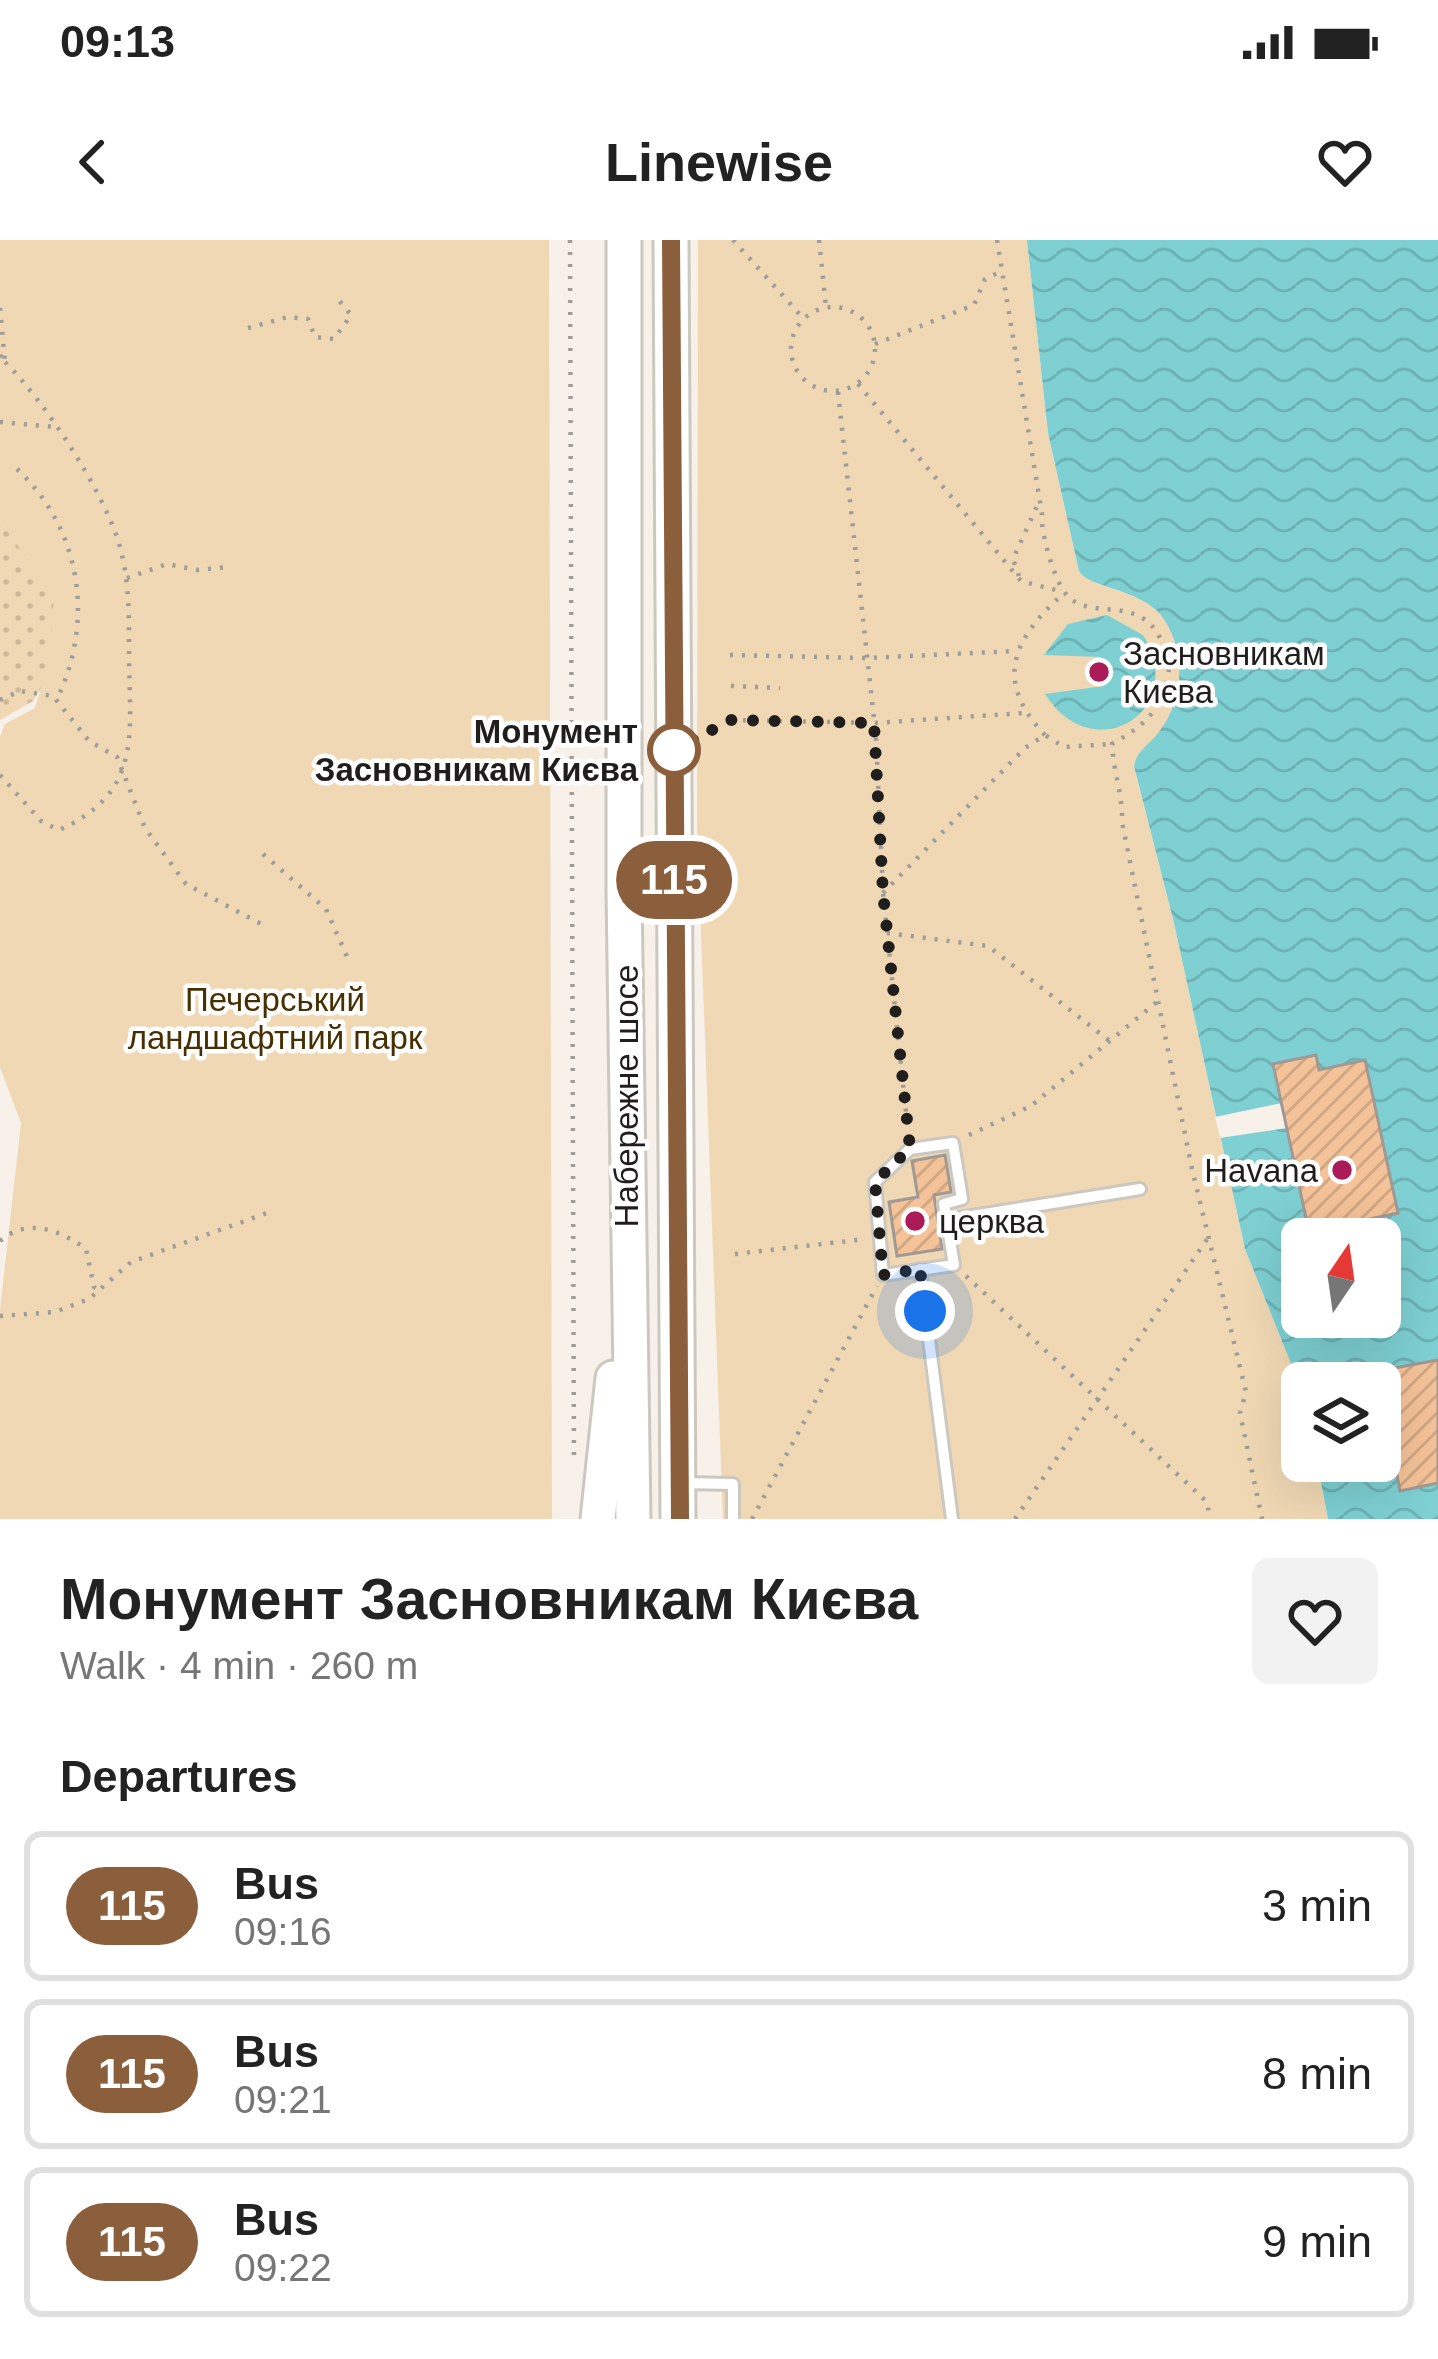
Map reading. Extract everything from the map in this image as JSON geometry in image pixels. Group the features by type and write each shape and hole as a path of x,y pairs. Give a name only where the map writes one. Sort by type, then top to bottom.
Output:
{"main road":[{"name":"Набережне шосе","path":"624,240 627,1269 633,1519"},
{"name":"Набережне шосе","path":"671,240 679,1507"},
{"path":"598,1519 627,1269"}],"lane":[{"path":"953,1143 962,1198 944,1204 954,1265 883,1275 875,1182 910,1148 953,1143"},
{"path":"947,1220 1139,1189"},
{"path":"920,1269 952,1519"},
{"path":"679,1507 733,1484 733,1519"}],"path":[{"path":"570,240 574,1474"},
{"path":"733,240 803,318"},
{"path":"819,240 826,307"},
{"path":"997,240 1039,501 1039,533 1064,593"},
{"path":"875,344 974,305 985,279 1002,271"},
{"path":"248,328 288,317 308,319 315,337 334,338 351,315 337,298"},
{"path":"826,307 853,311 875,344 872,366 858,384 838,392 812,386 794,367 791,341 803,318 826,307"},
{"path":"0,308 2,358 37,394 100,498 127,578 132,738 122,770 96,811 59,830 41,821 0,776"},
{"path":"858,384 1021,581 1064,593 1080,604 1132,610 1156,628 1171,662 1161,706 1145,725 1112,744 1064,747 1024,713 1016,694 1016,651 1028,626 1064,593"},
{"path":"838,392 874,723 883,893 910,1148"},
{"path":"0,422 55,427"},
{"path":"17,469 70,544 79,602 78,637 70,673 56,701"},
{"path":"1021,581 1013,559 1039,501"},
{"path":"127,578 167,564 228,567"},
{"path":"730,655 866,658 1016,651"},
{"path":"731,686 780,688"},
{"path":"0,700 20,691 56,701 89,741 117,757 145,828 186,884 266,926"},
{"path":"731,720 874,723 1024,713"},
{"path":"883,893 1009,760 1045,735"},
{"path":"1112,744 1158,1000 1246,1392 1240,1413 1262,1519"},
{"path":"262,854 326,909 349,961"},
{"path":"887,933 988,946 1111,1042"},
{"path":"953,1143 1031,1106 1158,1000"},
{"path":"0,1316 55,1312 100,1291 131,1262 267,1213"},
{"path":"0,1241 17,1229 56,1229 86,1249 94,1287 100,1291"},
{"path":"735,1254 878,1237"},
{"path":"1016,1519 1208,1238"},
{"path":"954,1265 1208,1502 1210,1519"},
{"path":"752,1519 883,1275"}],"green space":[{"name":"Печерський ландшафтний парк","path":"0,240 549,240 552,1519 0,1519 0,1310 21,1123 0,1067 0,737 5,724 35,708 49,661 54,596 0,521"},
{"path":"698,240 1027,240 1048,433 1079,571 1153,607 1164,619 1177,650 1175,700 1161,730 1134,766 1174,923 1245,1249 1290,1362 1281,1362 1281,1482 1321,1482 1328,1519 723,1519 697,825"},
{"path":"0,522 20,522 60,597 56,665 33,701 0,720"}],"water":[{"path":"1027,240 1438,240 1438,1519 1328,1519 1321,1482 1401,1482 1401,1362 1290,1362 1245,1249 1174,923 1134,766 1175,702 1179,671 1174,641 1151,606 1079,571 1048,433"},
{"path":"1107,615 1143,635 1154,663 1154,687 1145,708 1130,722 1109,729 1087,728 1065,716 1045,694 1104,686 1101,657 1044,655 1068,624"}],"pier":[{"path":"1282,1103 1287,1128 1220,1138 1215,1117"}],"building":[{"name":"Havana","path":"1316,1055 1319,1070 1365,1060 1398,1213 1375,1218 1306,1218 1273,1064"},
{"name":"церква","path":"945,1155 951,1192 934,1195 942,1249 897,1256 889,1202 918,1197 912,1161"},
{"path":"1438,1360 1438,1483 1400,1491 1398,1482 1401,1367"}],"bus line":[{"name":"115","path":"671,240 680,1519"}],"place":[{"name":"Засновникам Києва","path":"1099,672"},
{"name":"Монумент Засновникам Києва","path":"674,750"},
{"name":"Havana","path":"1342,1170"},
{"name":"церква","path":"915,1221"}],"route":[{"path":"674,750 731,720 874,723 883,893 910,1148 875,1182 878,1237 883,1275 920,1269 925,1311"}]}
